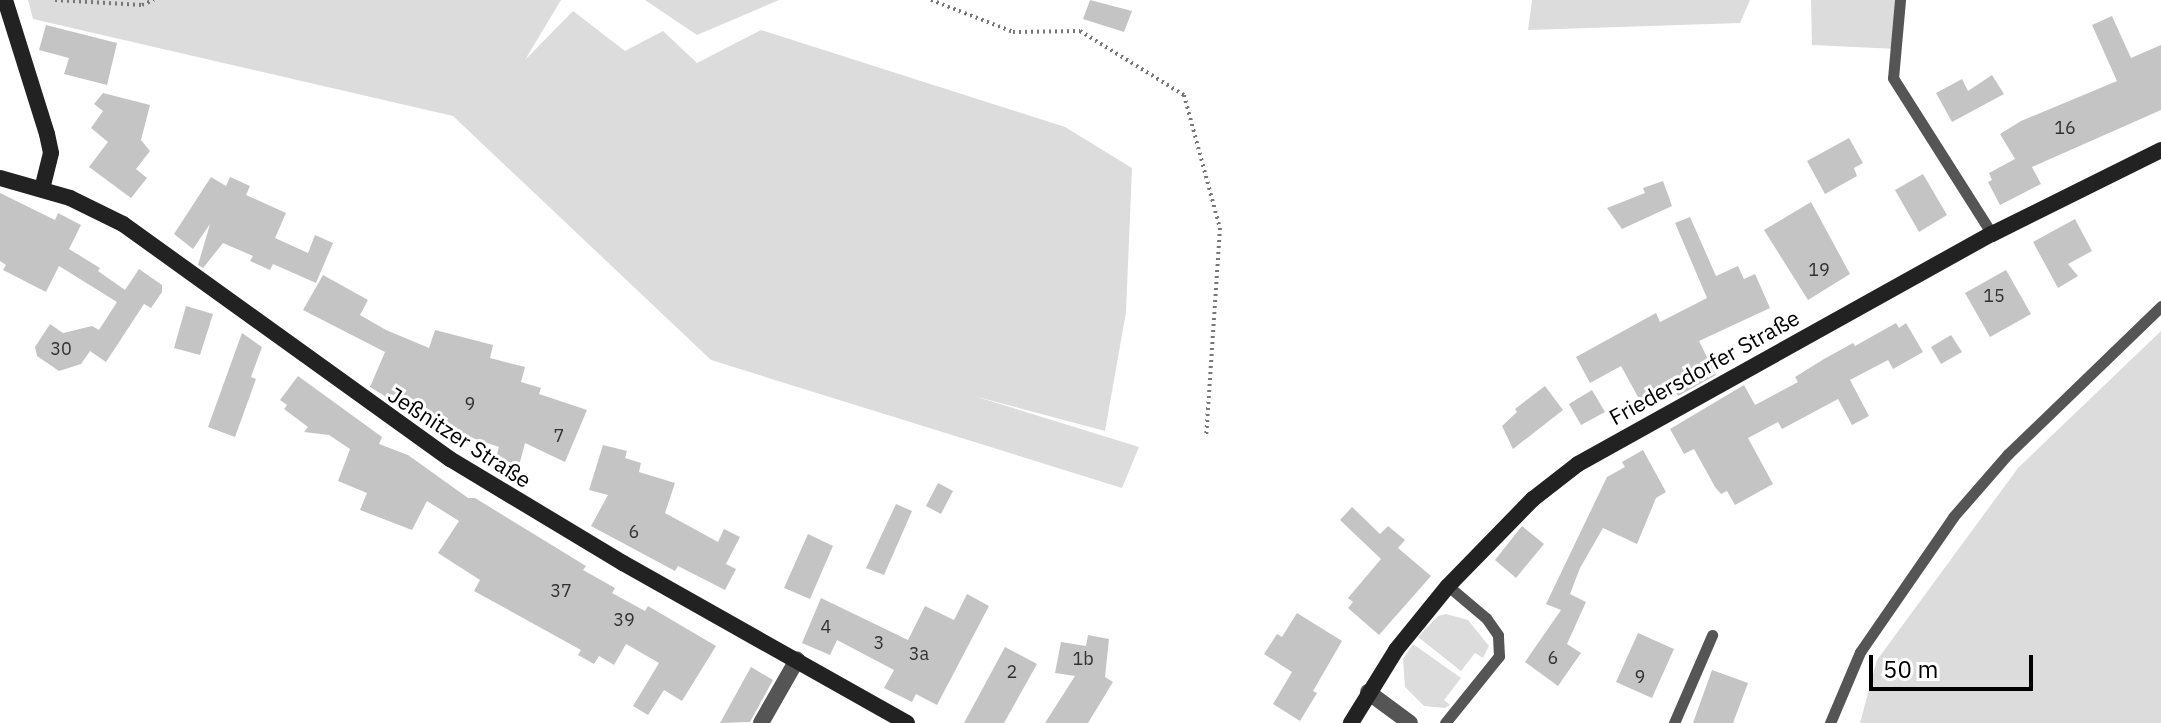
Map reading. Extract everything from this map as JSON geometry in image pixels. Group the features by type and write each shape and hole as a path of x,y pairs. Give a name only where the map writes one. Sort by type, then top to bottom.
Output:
{"main road":[{"path":"5,0 51,153 42,189"},
{"name":"Friedersdorfer Straße","path":"1351,723 1368,692 1448,586 1533,499 1578,464 1992,234 2161,150"},
{"name":"Jeßnitzer Straße","path":"0,178 42,189 123,224 377,410 475,475 623,563 907,723"}],"street":[{"path":"761,723 797,660"},
{"path":"1368,692 1410,723"}],"lane":[{"path":"1900,0 1893,78 1992,234"},
{"path":"1830,723 1860,652 1953,517 2008,454 2161,306"},
{"path":"1445,723 1499,656 1498,635 1486,618 1448,586"},
{"path":"1674,723 1712,635"}],"path":[{"path":"55,0 142,5 154,0"},
{"path":"931,0 1013,32 1080,31 1184,95 1220,228 1206,437"}],"shaded area":[{"path":"28,0 561,0 525,60 573,11 625,51 663,31 697,63 761,30 1065,127 1132,168 1126,312 1105,431 974,396 1139,447 1122,488 711,360 453,116 33,19"},
{"path":"645,0 779,0 697,35"},
{"path":"1532,0 1750,0 1740,23 1528,30"},
{"path":"1811,0 1901,0 1897,49 1812,45"},
{"path":"2161,331 2161,723 1860,723 1877,660 2018,468"},
{"path":"1446,614 1468,620 1489,646 1483,658 1475,653 1461,671 1418,637 1438,616"},
{"path":"1413,644 1461,678 1444,700 1450,705 1445,708 1424,706 1405,687 1403,659"}],"building":[{"path":"1090,0 1132,11 1124,32 1083,19"},
{"path":"2112,16 2131,58 2161,45 2161,110 2032,167 2041,184 2000,205 1988,182 1992,180 1989,173 2015,159 2000,134 2021,121 2117,81 2092,25"},
{"path":"46,25 117,43 107,85 64,74 69,58 39,50"},
{"path":"1992,75 2004,94 1952,122 1936,93 1962,79 1968,91"},
{"path":"103,93 150,105 141,140 150,151 136,169 147,178 131,198 89,167 108,142 91,128 103,111 94,104"},
{"path":"1849,138 1863,163 1854,168 1857,176 1825,194 1807,161"},
{"path":"1923,174 1947,215 1919,232 1895,190"},
{"path":"211,177 226,186 230,177 250,186 246,195 286,213 275,238 308,253 315,235 333,243 316,283 273,264 270,270 250,261 253,256 223,243 203,268 198,265 210,224 193,249 174,234"},
{"path":"1663,181 1672,206 1622,229 1607,208 1645,193 1643,188"},
{"path":"0,193 55,220 58,213 81,225 69,249 100,268 98,271 125,290 139,269 162,285 162,292 151,308 144,304 106,362 90,351 81,364 59,371 37,356 35,347 50,324 63,333 92,326 99,330 117,302 59,266 46,292 3,270 6,265 0,261"},
{"path":"1811,202 1850,274 1808,300 1764,230"},
{"path":"1690,217 1716,276 1738,266 1744,279 1755,274 1770,308 1699,341 1716,375 1678,396 1674,388 1643,406 1621,366 1590,383 1576,357 1656,313 1660,322 1707,298 1675,223"},
{"path":"2075,219 2092,251 2068,264 2078,276 2058,288 2033,242"},
{"path":"2006,270 2031,314 1990,337 1965,293"},
{"path":"323,275 368,300 360,315 386,330 429,348 435,330 493,345 490,358 525,367 521,382 541,388 539,394 587,410 565,462 525,443 516,477 494,465 499,447 428,423 370,387 385,352 303,310"},
{"path":"186,306 213,314 200,355 174,348"},
{"path":"1896,323 1899,328 1906,323 1923,352 1893,369 1888,360 1850,380 1869,416 1852,425 1838,399 1782,429 1778,422 1748,438 1773,484 1735,505 1727,491 1721,494 1715,487 1694,449 1684,454 1670,429 1744,385 1755,405 1798,382 1795,377 1824,359"},
{"path":"242,333 262,347 251,377 256,379 235,437 208,427"},
{"path":"1951,335 1962,352 1941,364 1931,347"},
{"path":"298,376 382,437 379,444 408,455 468,498 475,498 586,566 583,570 615,588 612,593 645,611 648,606 716,646 682,701 664,690 648,715 633,706 659,663 626,644 614,665 599,656 594,664 578,655 581,650 474,591 480,580 438,553 459,521 427,501 412,530 360,510 367,493 338,481 350,449 329,435 304,432 308,427 284,409 287,405 280,400"},
{"path":"1545,386 1563,410 1513,449 1502,426 1517,412 1515,409"},
{"path":"1592,390 1605,412 1581,425 1569,404"},
{"path":"603,445 627,451 625,458 641,463 639,472 675,483 665,513 718,542 724,529 740,537 726,564 736,569 725,590 678,566 675,571 591,526 608,495 589,490"},
{"path":"1643,450 1666,492 1656,498 1637,544 1603,528 1580,568 1570,594 1586,602 1567,644 1581,653 1558,686 1525,662 1561,610 1546,604 1607,477 1625,467 1622,462"},
{"path":"938,483 953,491 941,514 926,506"},
{"path":"896,504 912,511 884,575 866,568"},
{"path":"1352,507 1380,534 1388,526 1405,540 1398,548 1431,576 1379,635 1348,608 1353,602 1348,598 1381,559 1340,520"},
{"path":"1522,526 1544,544 1516,578 1495,560"},
{"path":"808,534 833,546 810,599 784,588"},
{"path":"967,594 989,606 937,705 916,694 912,702 884,688 894,670 837,640 830,655 802,643 821,598 908,640 925,606 954,620"},
{"path":"1297,613 1342,641 1313,691 1317,693 1300,721 1273,704 1292,672 1264,654 1277,634 1282,637"},
{"path":"1638,633 1674,649 1652,698 1616,682"},
{"path":"1088,635 1109,639 1105,677 1113,682 1088,723 1045,723 1075,676 1055,673 1061,642 1086,646"},
{"path":"1005,647 1037,664 1004,723 964,723"},
{"path":"751,667 773,680 750,722 720,723"},
{"path":"1712,670 1748,683 1733,723 1693,723"}]}
